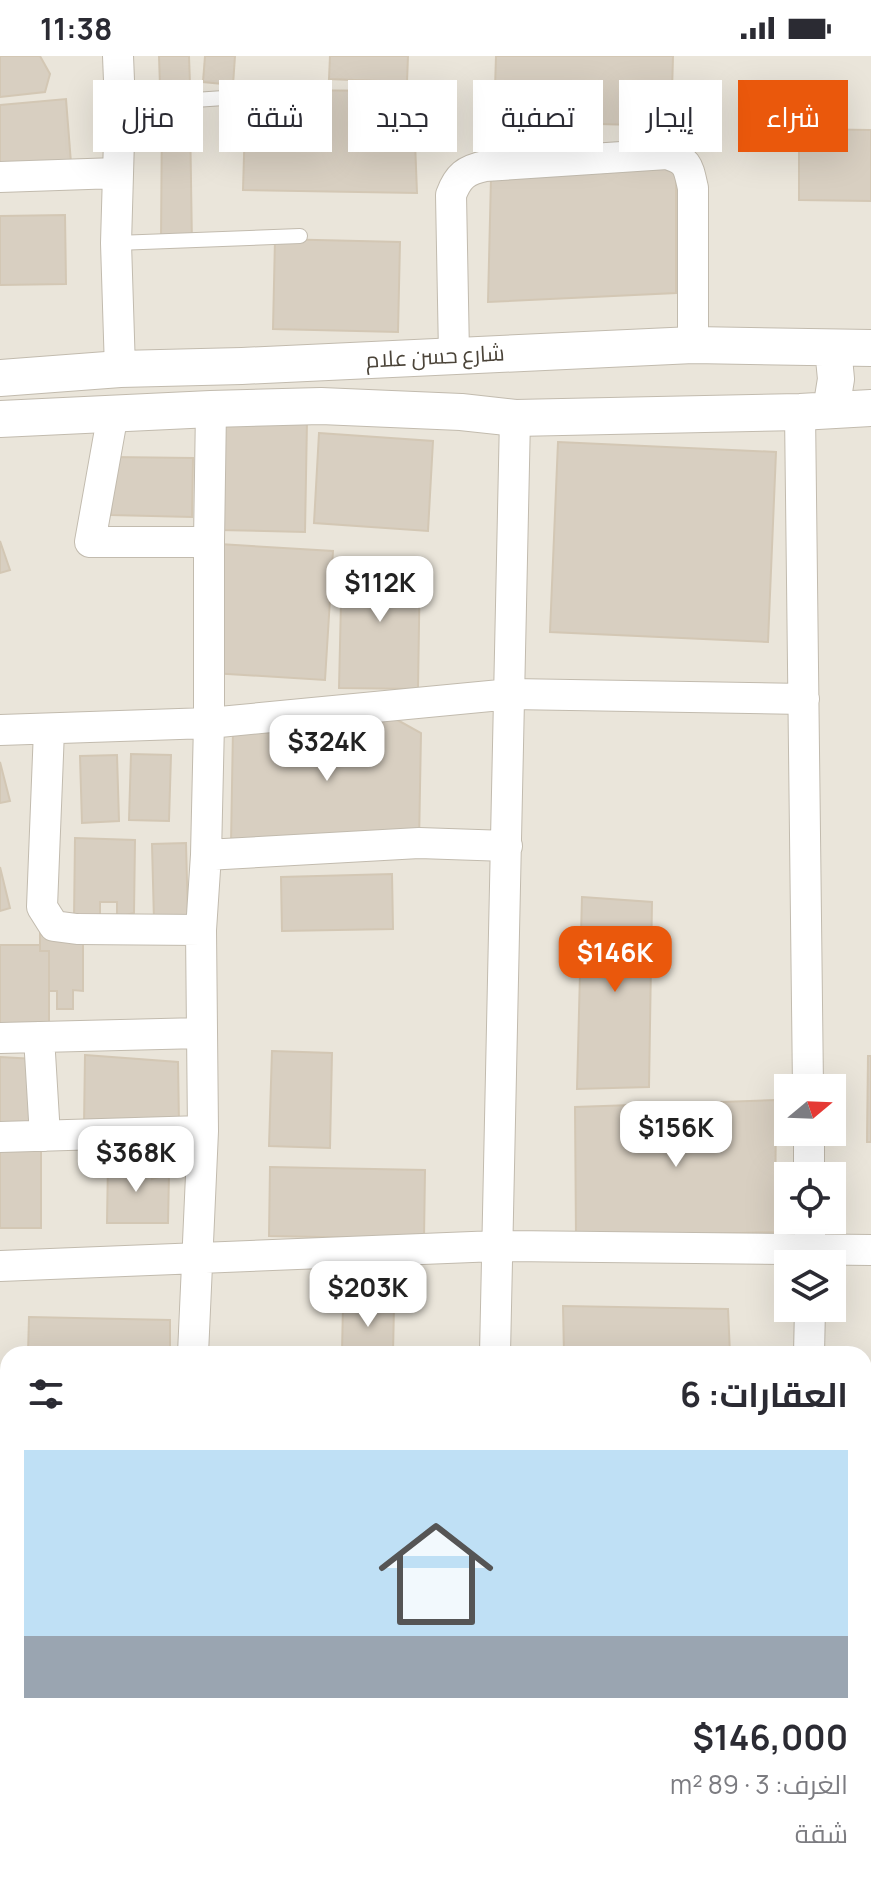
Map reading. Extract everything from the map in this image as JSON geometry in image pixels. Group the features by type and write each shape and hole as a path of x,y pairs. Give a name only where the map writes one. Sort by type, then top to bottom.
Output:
{"street":[{"path":"118,56 119,80"},
{"path":"118,152 116,243 120,369"},
{"path":"461,412 454,384 451,195 456,181 472,169 667,154 681,158 688,169 693,188 693,345"},
{"path":"0,177 117,173"},
{"name":"شارع حسن علام","path":"0,378 120,369 693,345 871,348"},
{"path":"808,1074 804,699 816,411 836,379 833,348"},
{"path":"0,419 321,406 461,412 515,418 871,408"},
{"path":"193,1346 203,1131 201,930 209,723 211,409"},
{"path":"113,413 90,542 209,542"},
{"path":"495,1346 515,418"},
{"path":"0,730 209,723 511,694 804,699"},
{"path":"49,730 42,907 54,926 201,930"},
{"path":"206,855 419,843 507,846"},
{"path":"0,1038 201,1033"},
{"path":"39,1037 45,1136"},
{"path":"0,1137 203,1131"},
{"path":"0,1266 497,1246 810,1245 871,1250"},
{"path":"809,1346 810,1322"}],"lane":[{"path":"116,243 300,236"}],"shaded area":[{"path":"0,56 871,56 871,1346 0,1346"}],"building":[{"path":"0,56 40,56 50,74 45,92 0,97"},
{"path":"159,56 189,56 190,80 160,80"},
{"path":"205,56 235,56 233,80 219,80 219,84 203,82"},
{"path":"330,56 408,56 407,80 329,79"},
{"path":"496,56 673,56 672,80 619,80 619,125 603,124 603,80 495,80"},
{"path":"332,91 348,91 348,152 415,152 417,193 243,190 244,152 332,152"},
{"path":"66,99 71,163 0,169 0,105"},
{"path":"848,130 871,130 871,201 799,200 799,152 848,152"},
{"path":"162,152 191,152 192,246 161,241"},
{"path":"676,167 676,293 488,302 491,178"},
{"path":"65,215 66,284 0,285 0,216"},
{"path":"275,239 400,242 398,332 273,329"},
{"path":"222,418 307,420 305,532 220,530"},
{"path":"319,433 433,441 428,531 314,523"},
{"path":"558,442 776,452 768,642 550,632"},
{"path":"112,457 193,458 192,517 111,515"},
{"path":"0,541 10,570 0,573"},
{"path":"219,544 333,551 325,680 212,673"},
{"path":"342,559 420,560 418,689 339,688"},
{"path":"392,717 421,733 419,843 231,844 233,729"},
{"path":"131,754 171,755 169,821 129,820"},
{"path":"117,755 119,821 82,823 80,756"},
{"path":"0,762 10,801 0,803"},
{"path":"75,838 135,840 134,913 117,917 117,902 100,902 100,921 74,920"},
{"path":"186,843 188,920 154,921 152,844"},
{"path":"0,867 10,908 0,911"},
{"path":"392,874 393,929 282,931 281,877"},
{"path":"582,897 652,902 649,1087 577,1089"},
{"path":"40,932 83,932 83,991 73,990 73,1009 57,1009 57,991 49,991 49,951 40,951"},
{"path":"0,945 40,945 40,951 49,951 49,1030 0,1030"},
{"path":"272,1051 332,1053 330,1148 269,1146"},
{"path":"85,1055 178,1062 179,1125 84,1126"},
{"path":"868,1056 871,1056 871,1142 867,1142"},
{"path":"0,1057 35,1059 36,1130 0,1127"},
{"path":"774,1100 774,1232 576,1238 575,1107"},
{"path":"0,1151 41,1151 41,1228 0,1228"},
{"path":"108,1162 147,1162 152,1179 169,1174 168,1223 107,1223"},
{"path":"270,1167 425,1170 424,1239 269,1236"},
{"path":"343,1304 394,1305 393,1346 342,1346"},
{"path":"563,1306 728,1309 730,1346 564,1346"},
{"path":"29,1317 170,1320 170,1346 28,1346"}]}
